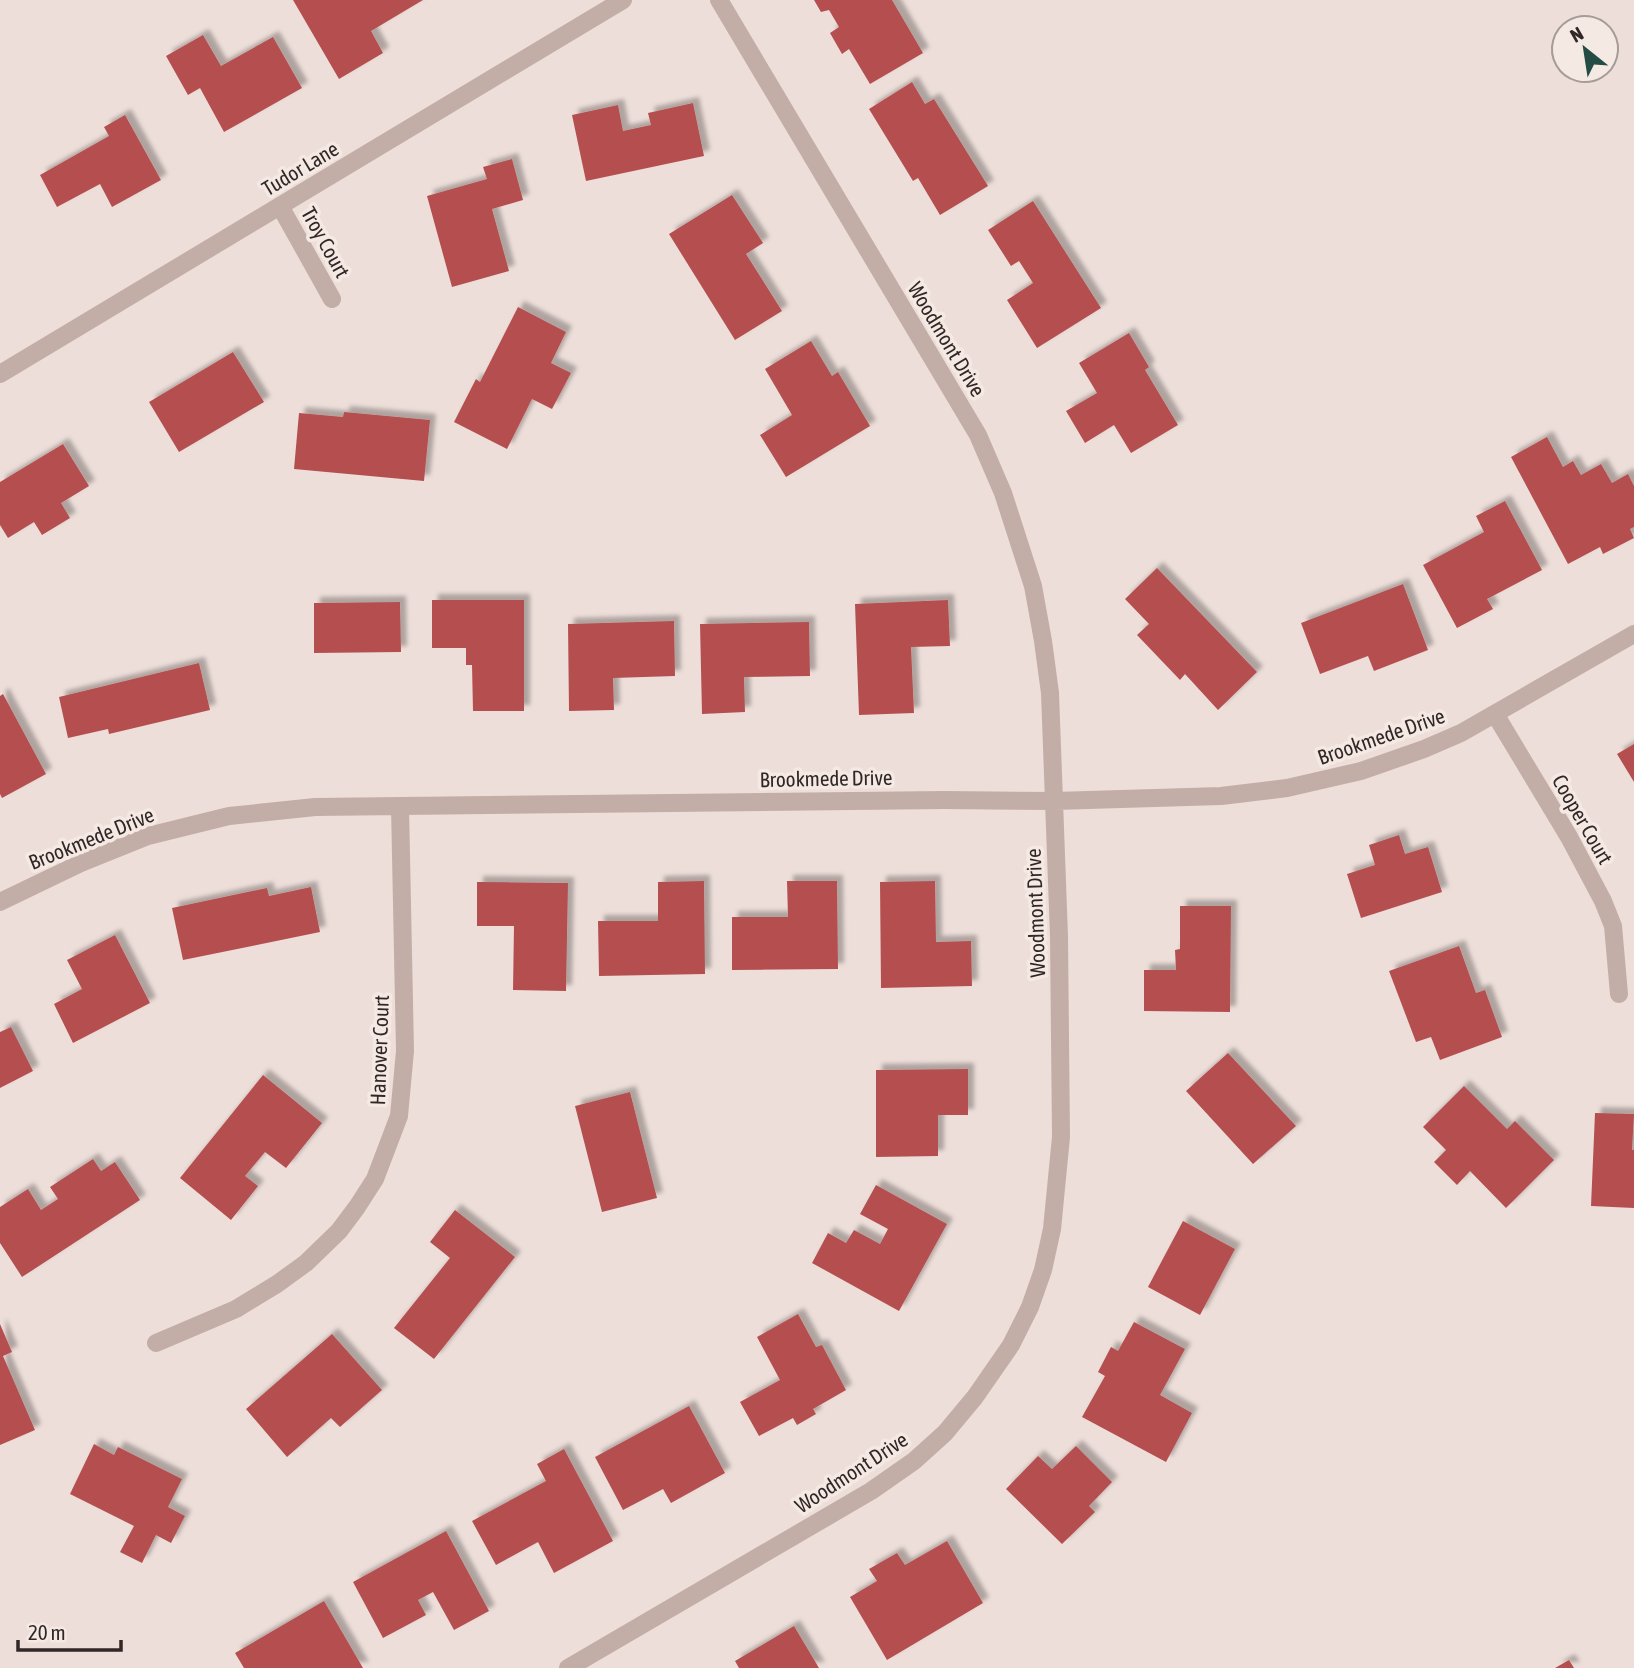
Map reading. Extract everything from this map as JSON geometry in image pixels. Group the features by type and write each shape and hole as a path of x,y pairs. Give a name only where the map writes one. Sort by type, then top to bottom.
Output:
{"street":[{"name":"Tudor Lane","path":"0,374 623,0"},
{"name":"Woodmont Drive","path":"568,1668 871,1491 914,1461 944,1433 975,1397 1011,1345 1030,1307 1052,1229 1061,1137 1059,936 1050,694 1033,586 1003,493 978,435 719,0"},
{"name":"Troy Court","path":"280,206 332,299"},
{"name":"Brookmede Drive","path":"0,902 81,863 148,836 229,816 315,807 1055,801 1221,796 1287,788 1362,771 1424,750 1461,733 1634,634"},
{"name":"Cooper Court","path":"1495,714 1569,838 1602,901 1613,926 1619,994"},
{"name":"Hanover Court","path":"156,1343 236,1309 306,1263 339,1231 375,1179 399,1116 405,1051 400,806"}],"building":[{"path":"293,0 423,0 371,31 383,53 339,79"},
{"path":"814,0 892,0 923,53 870,84 849,49 842,54 830,33 839,27 829,10 821,12"},
{"path":"203,35 221,66 273,37 302,88 224,132 200,88 188,95 166,56"},
{"path":"912,82 925,104 934,99 988,186 940,215 918,178 913,181 869,109"},
{"path":"693,103 704,156 586,181 572,115 618,105 623,131 651,125 648,113"},
{"path":"125,115 161,180 112,207 100,184 57,207 40,175 109,136 104,127"},
{"path":"512,159 523,200 492,209 509,271 452,287 427,196 487,179 483,167"},
{"path":"732,195 763,243 746,254 782,311 735,340 669,234"},
{"path":"1033,201 1101,308 1037,348 1007,300 1033,283 1019,261 1011,266 988,230"},
{"path":"518,307 566,332 551,363 571,373 552,409 532,399 507,449 454,422 476,379 480,382"},
{"path":"1129,333 1149,367 1145,370 1178,425 1131,453 1114,425 1085,443 1066,411 1097,393 1079,363"},
{"path":"811,341 832,376 838,372 870,426 786,477 760,435 792,415 765,369"},
{"path":"233,352 264,402 179,452 149,402"},
{"path":"344,412 430,420 424,481 294,469 299,413 343,417"},
{"path":"1547,437 1563,467 1573,461 1581,475 1601,464 1612,483 1628,474 1634,486 1634,527 1630,529 1634,538 1603,554 1600,547 1568,564 1511,457"},
{"path":"63,444 89,486 61,503 70,518 42,535 34,522 8,538 0,525 0,482"},
{"path":"1505,501 1542,570 1487,599 1493,609 1457,628 1423,565 1484,532 1476,516"},
{"path":"1157,568 1257,672 1218,710 1185,674 1180,680 1137,635 1149,624 1125,599"},
{"path":"1403,584 1428,650 1374,671 1368,656 1320,674 1301,623"},
{"path":"432,600 524,600 524,711 473,711 472,665 466,665 466,648 432,648"},
{"path":"948,600 950,646 911,647 914,713 859,715 855,604"},
{"path":"400,602 401,652 314,653 314,603"},
{"path":"674,621 675,676 613,678 614,710 569,711 568,624"},
{"path":"809,622 810,676 744,677 745,712 702,714 700,624"},
{"path":"199,663 210,710 109,734 108,729 68,738 59,697"},
{"path":"3,694 46,774 2,798 0,696"},
{"path":"1634,744 1634,782 1617,754"},
{"path":"1399,835 1405,854 1428,847 1442,892 1361,918 1347,874 1375,865 1369,845"},
{"path":"704,881 705,974 599,976 598,921 658,921 658,882"},
{"path":"787,881 837,881 838,969 732,970 732,917 788,917"},
{"path":"935,881 936,942 971,941 972,986 881,988 880,882"},
{"path":"477,882 568,883 566,991 513,990 514,926 477,926"},
{"path":"311,887 320,932 183,960 172,908 267,888 269,896"},
{"path":"1180,906 1231,906 1230,1012 1144,1011 1144,970 1176,970 1175,950 1180,949"},
{"path":"115,935 150,1003 73,1043 54,1004 82,989 67,960"},
{"path":"1459,946 1476,993 1485,990 1502,1037 1440,1060 1431,1037 1416,1042 1389,971"},
{"path":"11,1027 33,1071 0,1088 0,1032"},
{"path":"1228,1053 1296,1126 1253,1164 1186,1091"},
{"path":"968,1069 968,1115 938,1115 938,1156 876,1157 876,1070"},
{"path":"263,1075 322,1123 286,1168 265,1152 245,1176 258,1186 231,1220 180,1178"},
{"path":"1464,1086 1507,1129 1515,1121 1554,1160 1506,1208 1470,1171 1457,1185 1434,1162 1446,1150 1423,1127"},
{"path":"630,1092 657,1198 602,1212 575,1106"},
{"path":"1595,1113 1634,1114 1634,1208 1591,1206"},
{"path":"93,1159 101,1171 115,1162 140,1200 22,1277 0,1243 0,1207 28,1189 41,1210 58,1199 50,1187"},
{"path":"876,1185 947,1224 899,1311 812,1263 828,1233 846,1243 854,1230 880,1244 888,1229 860,1214"},
{"path":"455,1210 515,1257 434,1359 394,1328 450,1258 430,1242"},
{"path":"1183,1221 1235,1249 1200,1315 1148,1287"},
{"path":"798,1314 816,1347 822,1345 846,1390 813,1409 816,1414 797,1425 793,1418 759,1436 740,1402 780,1380 757,1337"},
{"path":"1134,1322 1185,1349 1160,1395 1192,1413 1166,1462 1082,1417 1105,1376 1098,1372 1111,1347 1118,1351"},
{"path":"0,1324 12,1352 3,1356 35,1430 0,1445"},
{"path":"332,1334 382,1390 340,1427 331,1418 287,1457 246,1409"},
{"path":"689,1406 725,1473 671,1503 663,1489 623,1510 595,1457"},
{"path":"94,1444 114,1455 118,1447 182,1479 168,1507 185,1516 171,1543 156,1535 142,1563 120,1552 134,1526 70,1494"},
{"path":"1076,1446 1112,1482 1089,1506 1095,1512 1062,1544 1006,1489 1038,1456 1052,1469"},
{"path":"564,1449 613,1541 554,1573 538,1542 496,1565 472,1521 546,1481 537,1464"},
{"path":"446,1531 489,1611 454,1630 433,1592 418,1600 426,1615 383,1638 353,1582"},
{"path":"947,1541 983,1603 887,1660 850,1597 877,1581 869,1569 897,1553 905,1565"},
{"path":"324,1601 363,1668 244,1668 235,1653"},
{"path":"794,1626 819,1668 739,1668 735,1661"},
{"path":"1569,1660 1574,1668 1555,1668"}]}
